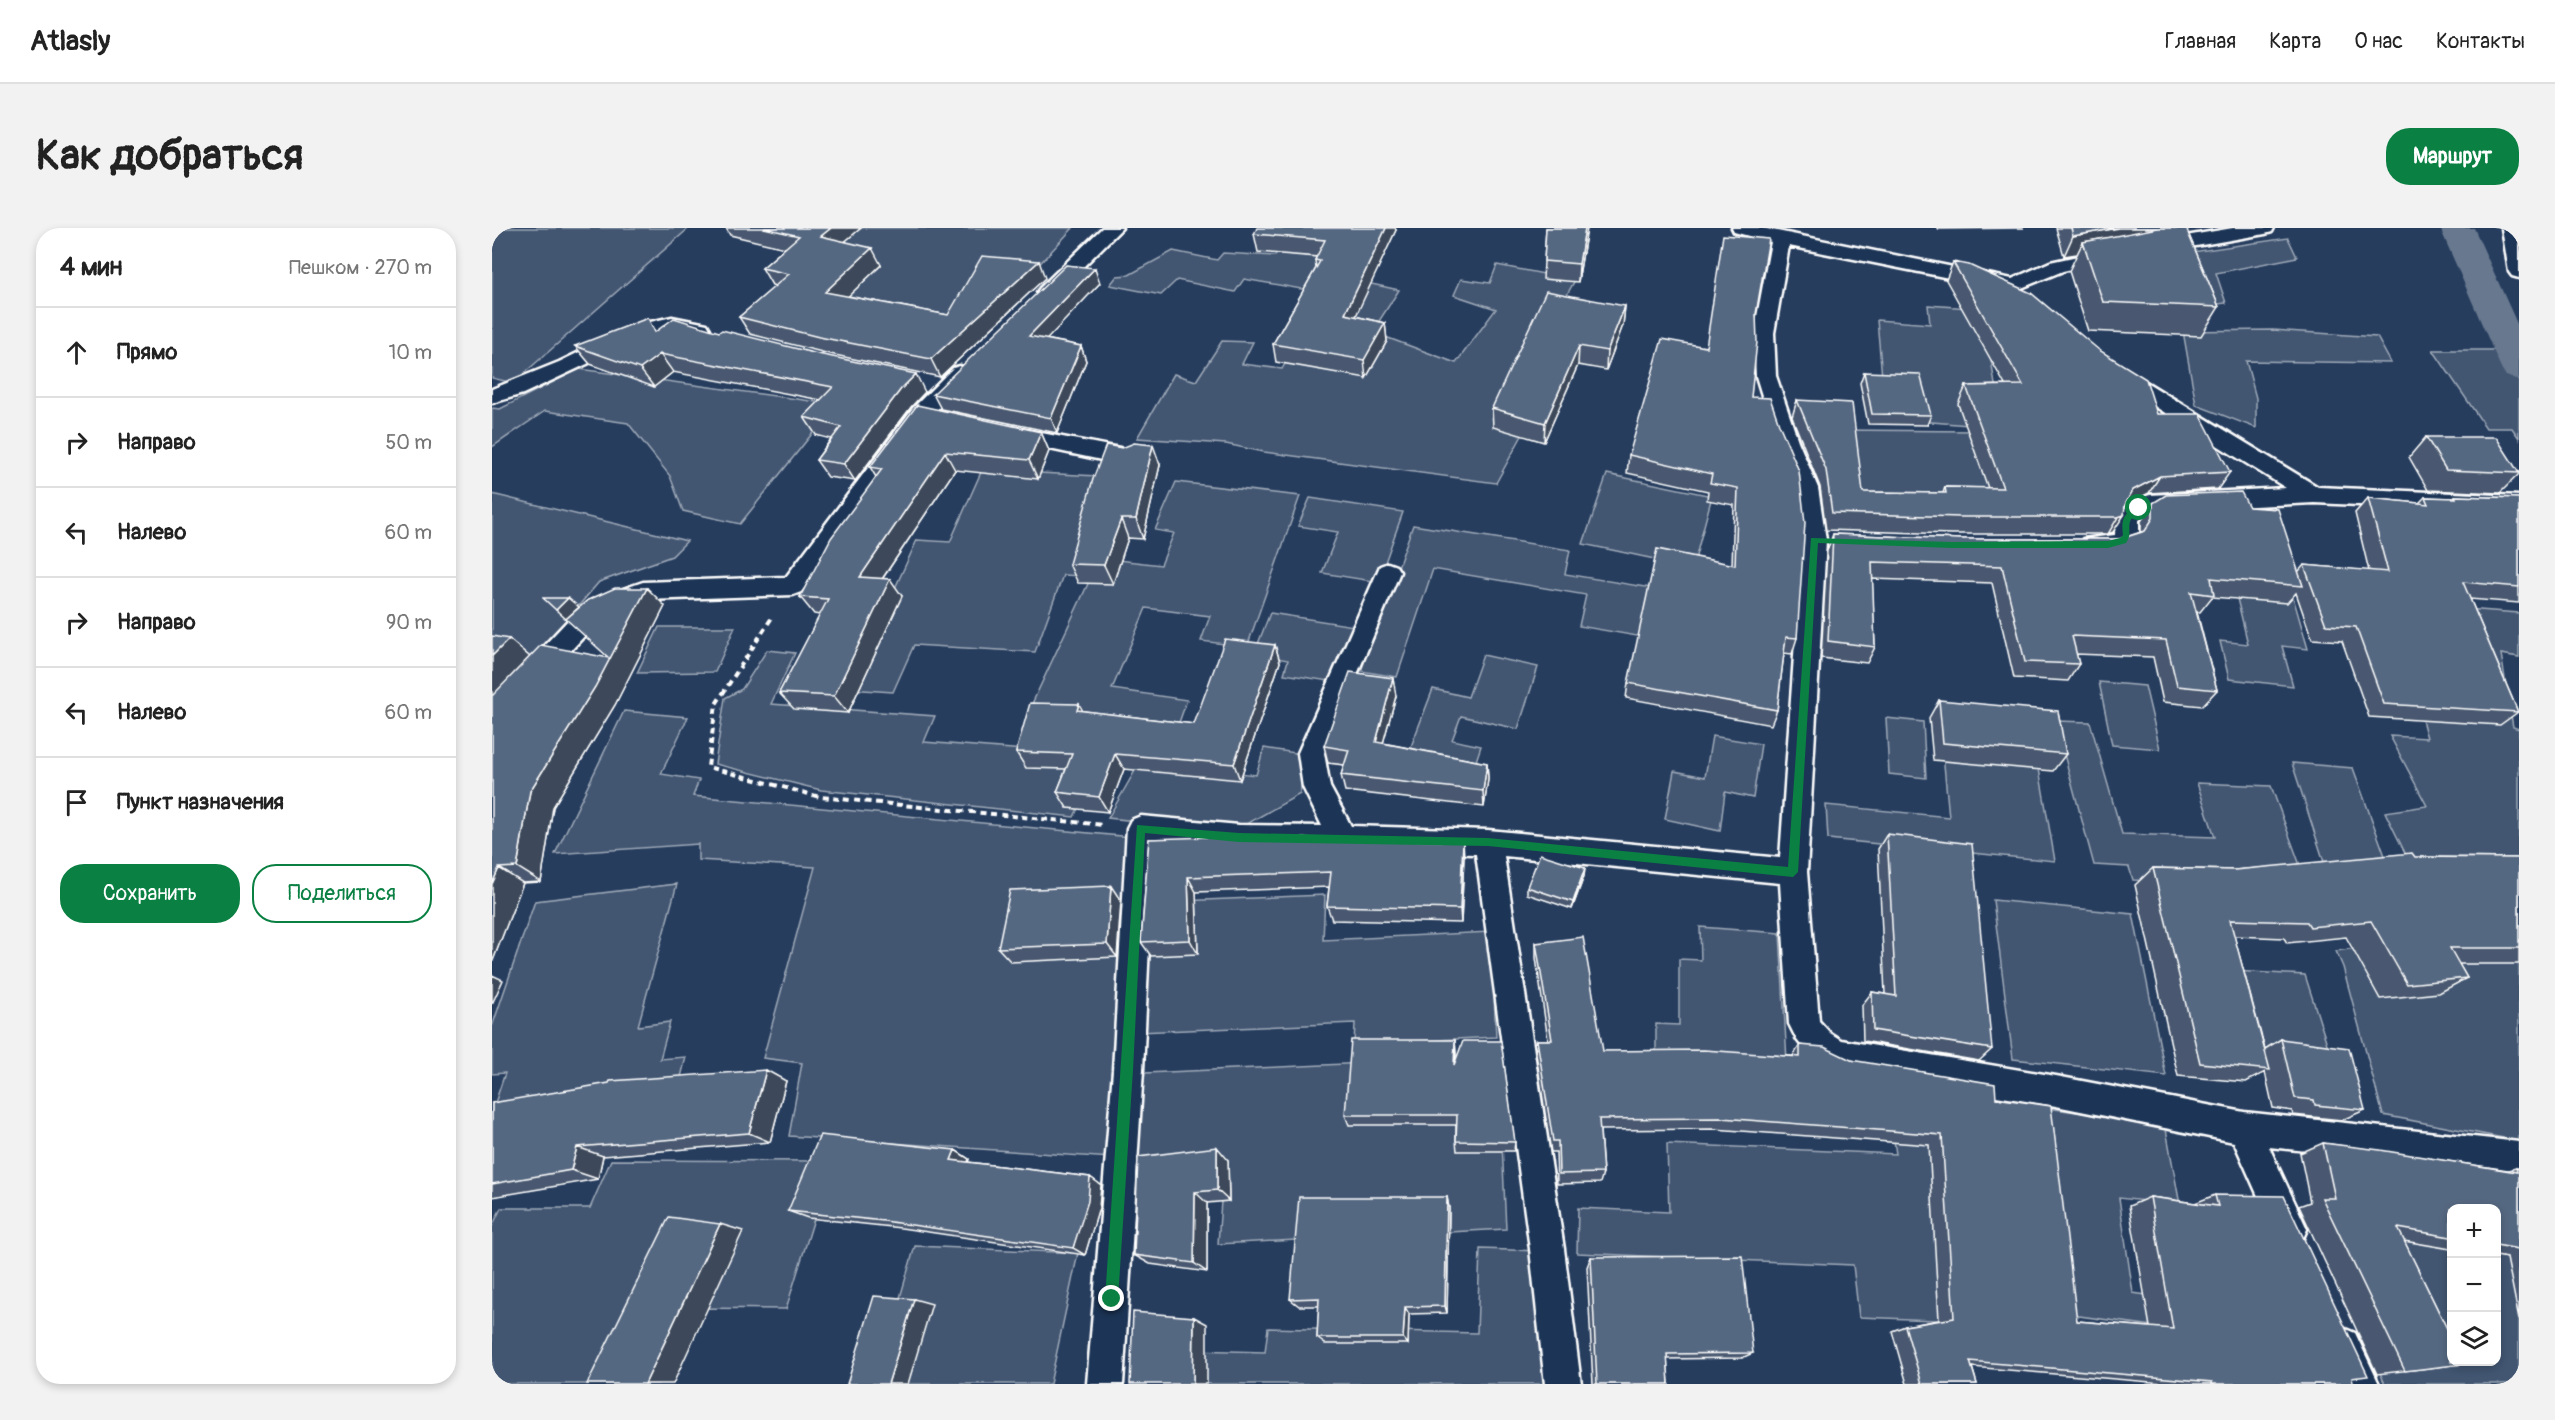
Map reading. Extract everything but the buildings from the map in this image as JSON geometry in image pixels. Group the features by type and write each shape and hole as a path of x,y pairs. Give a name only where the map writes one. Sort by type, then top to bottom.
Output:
{"lane":[{"path":"1036,303 1113,228"},
{"path":"1741,228 2014,285 2058,266 2265,228"},
{"path":"2511,228 2519,272"},
{"path":"1781,238 1764,333 1766,376 1787,441 1826,541 1793,872 1804,1024 1811,1038 1823,1048 1840,1055 2056,1091 2244,1128 2519,1158"},
{"path":"2014,285 2029,302"},
{"path":"492,396 516,389 630,336 655,327 672,323 681,324 722,335"},
{"path":"492,718 580,624 597,609 608,604 643,591 793,586 932,416 945,387 978,357"},
{"path":"2107,367 2314,495"},
{"path":"922,382 945,387"},
{"path":"985,428 1130,458"},
{"path":"2074,545 2123,541 2127,536 2125,523 2129,514 2150,503 2314,495 2519,504"},
{"path":"1343,838 1314,783 1311,753 1388,572"},
{"path":"1105,1384 1128,1070 1141,828 1239,837 1488,842 1793,872"},
{"path":"1488,842 1547,1249 1563,1384"},
{"path":"2244,1128 2302,1256"},
{"path":"2331,1320 2361,1384"}],"path":[{"path":"793,586 716,704 708,767 820,797 1141,828"}],"shaded area":[{"path":"492,228 689,228 513,383 492,378"},
{"path":"851,228 1073,228 963,346 773,298"},
{"path":"2288,238 2297,257 2216,273 2226,303 2168,311 2137,260"},
{"path":"1173,251 1217,260 1223,253 1275,256 1279,251 1324,256 1307,290 1244,279 1235,292 1177,280 1161,295 1110,285 1117,276 1129,275"},
{"path":"1497,265 1575,280 1544,336 1559,368 1496,483 1264,452 1226,444 1137,438 1174,374 1196,381 1222,341 1253,342 1242,364 1282,369 1307,325 1358,281 1399,290 1372,332 1456,363 1496,309 1454,295 1461,279 1490,283"},
{"path":"1928,305 1983,309 1996,391 2081,434 1919,421 1882,377 1877,320 1930,324"},
{"path":"2273,330 2377,337 2391,363 2246,361 2256,398 2256,428 2196,405 2183,331"},
{"path":"2433,350 2499,350 2519,378 2519,438 2512,428 2486,428"},
{"path":"579,369 835,405 740,524 683,511 670,476 628,423 545,411 492,447 492,408 500,409"},
{"path":"1832,430 1977,431 2060,517 1849,514"},
{"path":"982,470 1117,477 1083,576 1063,575 1035,652 914,645 893,692 818,687 895,588 917,540 950,542"},
{"path":"1607,474 1712,496 1693,567 1583,544"},
{"path":"1176,482 1300,496 1247,647 1201,641 1210,616 1146,608 1112,689 1187,700 1176,731 1031,706 1100,558 1161,565 1174,533 1155,530"},
{"path":"492,494 687,541 672,556 599,582 499,699 492,703"},
{"path":"1310,498 1403,512 1378,582 1322,573 1338,532 1298,526"},
{"path":"1413,525 1570,550 1565,574 1664,590 1654,639 1579,626 1586,595 1433,569 1397,677 1361,671"},
{"path":"2235,590 2293,597 2308,649 2282,646 2293,686 2229,679 2220,641 2248,644"},
{"path":"2452,608 2519,613 2519,657 2501,654 2513,727 2519,729 2519,867 2412,867 2385,812 2427,806 2390,736 2427,738 2420,713"},
{"path":"1270,613 1354,626 1335,682 1284,674 1288,660 1254,654"},
{"path":"659,627 735,627 715,672 637,673"},
{"path":"767,650 795,653 771,704 935,716 924,742 1103,756 1074,817 821,790 715,764 725,698 742,689"},
{"path":"1483,655 1538,667 1518,729 1461,716 1452,740 1481,746 1472,773 1407,757 1433,689 1468,697"},
{"path":"2099,682 2145,686 2160,749 2112,745"},
{"path":"624,711 688,717 661,774 699,780 693,796 1131,837 1112,1158 789,1136 802,1063 763,1058 815,867 698,860 698,844 555,854"},
{"path":"1886,718 1923,722 1926,778 1889,774"},
{"path":"2055,721 2090,722 2122,834 2215,837 2197,783 2271,786 2308,887 2133,880 2129,867 2094,865"},
{"path":"1712,736 1761,744 1753,798 1725,792 1720,831 1665,819 1674,771 1705,777"},
{"path":"1264,748 1308,755 1300,794 1234,831 1108,818 1140,762 1256,775"},
{"path":"1943,754 2038,763 2055,861 1828,839 1826,805 1949,817"},
{"path":"2292,763 2353,768 2389,867 2324,862"},
{"path":"677,884 638,1026 670,1022 660,1059 686,1057 674,1105 492,1112 505,1073 492,1074 492,1027 535,901"},
{"path":"1325,895 1323,940 1491,932 1496,1037 1354,1044 1355,1023 1138,1032 1154,902"},
{"path":"1993,900 2133,914 2166,1076 2013,1059"},
{"path":"2519,900 2519,1141 2383,1115 2343,967 2336,951 2431,937"},
{"path":"1700,927 1780,933 1787,1062 1656,1052 1656,1024 1679,1025 1679,959 1701,960"},
{"path":"2233,971 2305,975 2334,1066 2196,1058"},
{"path":"1498,1057 1506,1229 1218,1244 1223,1173 1133,1177 1145,1073"},
{"path":"1889,1108 1926,1110 1960,1321 1859,1317 1853,1265 1577,1253 1578,1208 1669,1212 1667,1144 1896,1154"},
{"path":"2047,1108 2165,1124 2180,1205 2119,1198 2133,1293 2214,1305 2220,1335 2072,1315"},
{"path":"611,1160 832,1161 786,1309 685,1308 658,1384 492,1384 492,1227 501,1208 590,1208"},
{"path":"2358,1184 2519,1205 2519,1384 2385,1384 2377,1366"},
{"path":"915,1246 1078,1253 1050,1384 875,1384"},
{"path":"1480,1249 1544,1251 1544,1384 1188,1384 1193,1350 1265,1352 1268,1328 1477,1333"}],"waterway":[{"path":"2457,228 2519,368"}],"route":[{"path":"1112,1299 1128,1070 1141,828 1239,837 1488,842 1793,872 1814,540 1952,545 2108,544 2123,541 2127,536 2125,523 2129,514 2139,508"}]}
